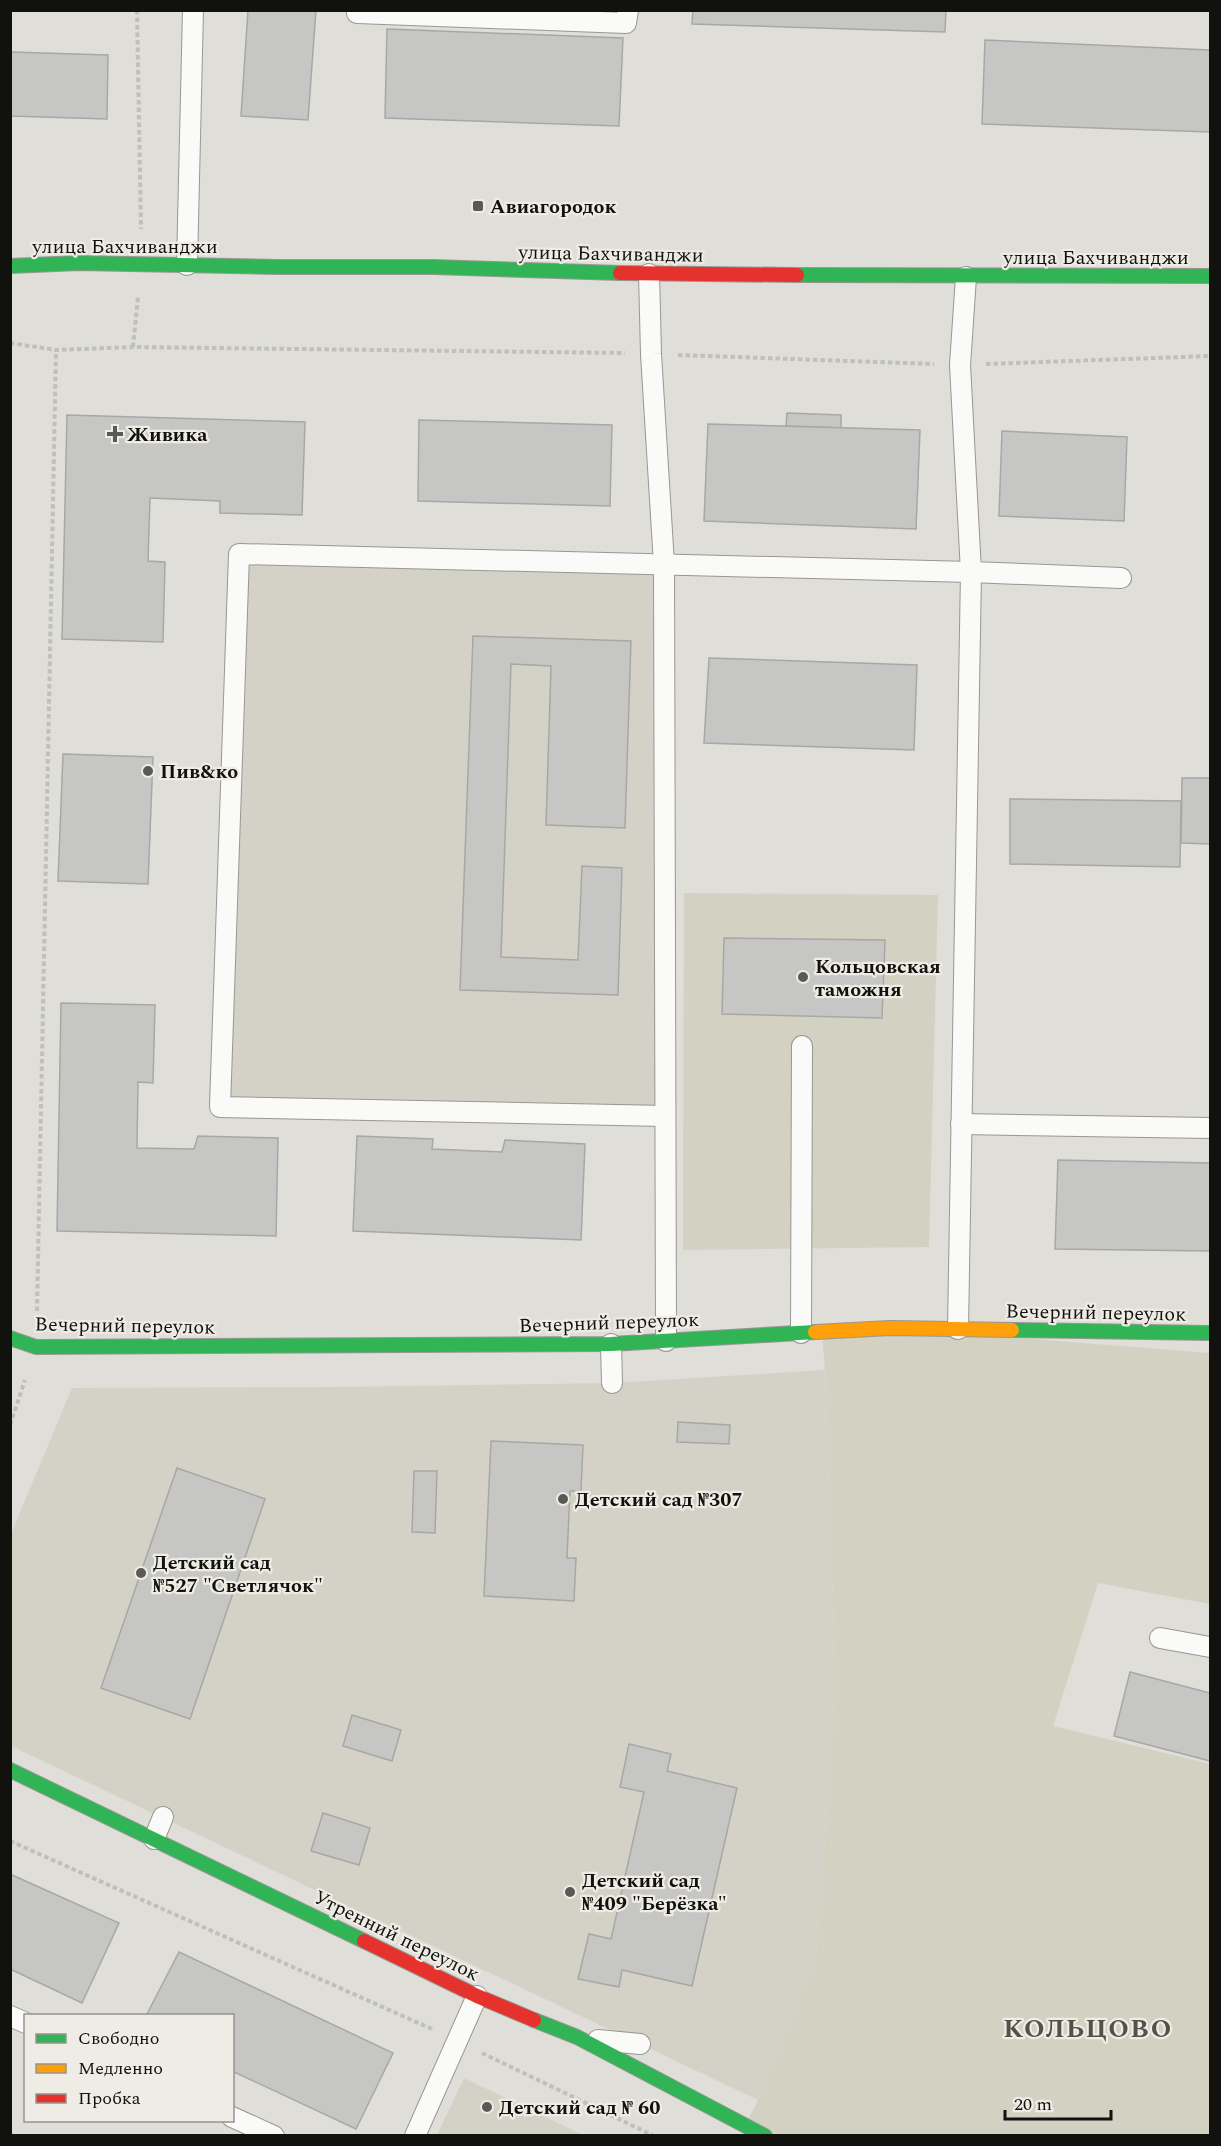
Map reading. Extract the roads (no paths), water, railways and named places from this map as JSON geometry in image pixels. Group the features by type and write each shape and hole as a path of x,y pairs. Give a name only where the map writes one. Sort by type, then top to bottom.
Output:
{"street":[{"name":"улица Бахчиванджи","path":"10,266 79,263 142,266 433,267 649,274 966,277 1210,276"},
{"name":"Вечерний переулок","path":"10,1338 36,1347 611,1344 890,1328 1210,1333"},
{"name":"Утренний переулок","path":"10,1770 477,1996 577,2037 765,2136"}],"lane":[{"path":"186,265 193,10"},
{"path":"357,10 357,13 626,23 628,10"},
{"path":"649,274 651,354 664,564 666,1341"},
{"path":"958,1329 971,572 960,365 966,277"},
{"path":"665,1116 220,1107 239,554 971,572 1121,578"},
{"path":"801,1334 802,1046"},
{"path":"962,1124 1210,1128"},
{"path":"611,1344 612,1383"},
{"path":"1160,1638 1210,1647"},
{"path":"154,1839 163,1818"},
{"path":"415,2136 477,1996"},
{"path":"10,2016 24,2022"},
{"path":"577,2037 640,2044"},
{"path":"234,2118 274,2136"}],"place":[{"name":"Авиагородок","path":"478,206"},
{"name":"Живика","path":"115,434"},
{"name":"Пив&ко","path":"148,771"},
{"name":"Кольцовская таможня","path":"803,977"},
{"name":"Детский сад №307","path":"563,1499"},
{"name":"Детский сад №527 \"Светлячок\"","path":"141,1573"},
{"name":"Детский сад №409 \"Берёзка\"","path":"570,1892"},
{"name":"Детский сад № 60","path":"487,2107"}],"district":[{"name":"КОЛЬЦОВО","path":"1088,2028"}]}
